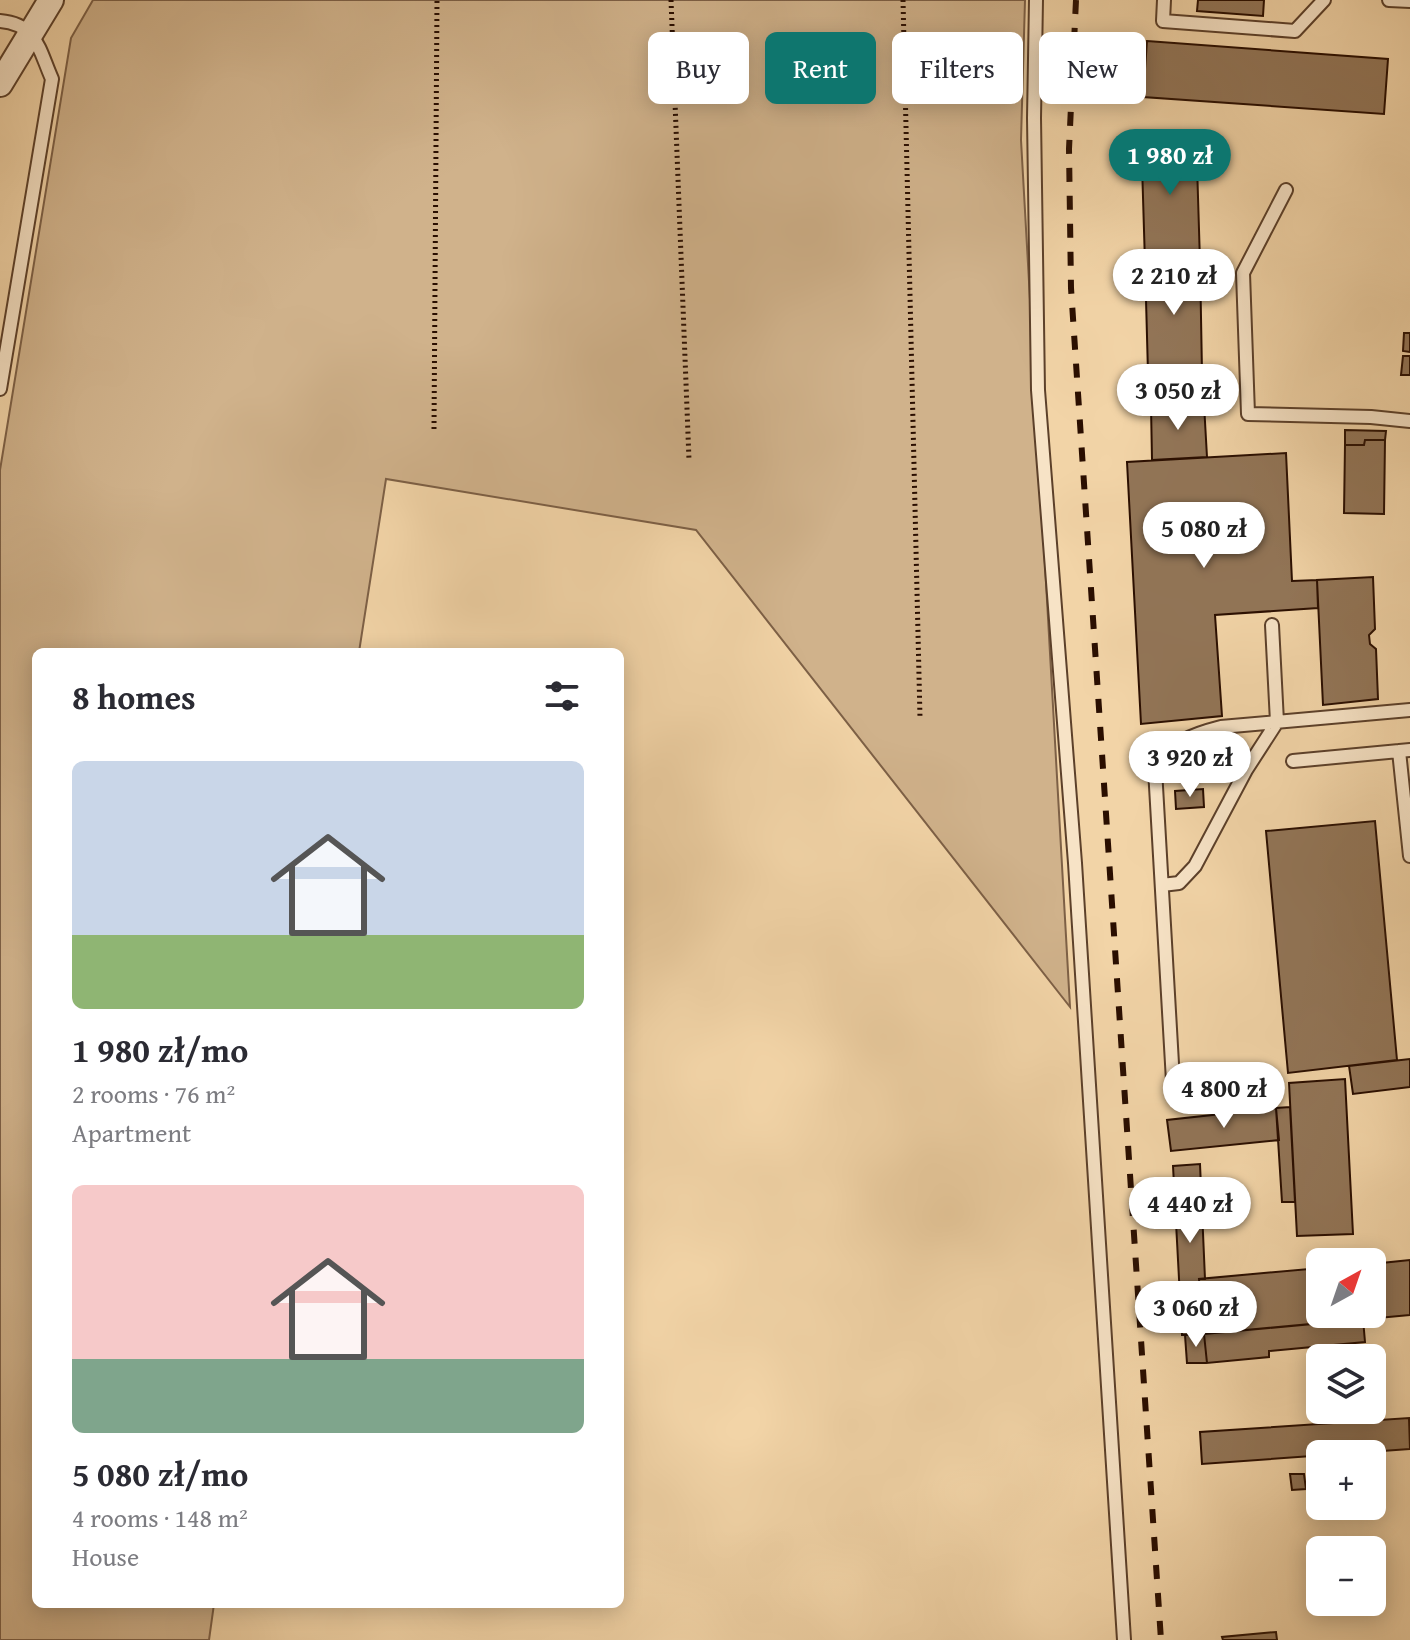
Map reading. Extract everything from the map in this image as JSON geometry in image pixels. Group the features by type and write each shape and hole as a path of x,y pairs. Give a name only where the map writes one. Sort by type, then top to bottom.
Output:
{"street":[{"path":"0,84 51,0"}],"lane":[{"path":"1036,0 1034,118 1038,390 1075,863 1124,1640"},
{"path":"1164,0 1163,21 1295,31 1324,0"},
{"path":"1389,0 1410,1"},
{"path":"0,21 12,22 32,32 52,79 0,389"},
{"path":"1286,190 1243,273 1248,414 1410,421"},
{"path":"1162,885 1179,883 1195,866 1246,770 1277,722 1272,625"},
{"path":"1173,1081 1155,769 1168,750 1192,735 1207,731 1410,710"},
{"path":"1293,761 1404,750 1410,856"}],"path":[{"path":"434,429 437,0"},
{"path":"671,0 689,460"},
{"path":"903,0 920,718"}],"shaded area":[{"path":"93,0 1025,0 1023,70 1023,32 892,32 892,104 1022,104 1021,140 1070,1007 696,530 386,479 360,648 32,648 32,1608 213,1608 209,1640 0,1640 0,470 71,38"}],"building":[{"path":"1198,0 1264,0 1263,16 1197,11"},
{"path":"1147,41 1388,59 1384,114 1146,97"},
{"path":"1141,131 1196,132 1200,262 1145,263"},
{"path":"1200,262 1202,372 1148,373 1145,263"},
{"path":"1404,333 1410,333 1410,352 1403,351"},
{"path":"1403,356 1410,356 1410,375 1401,375"},
{"path":"1204,404 1207,457 1152,460 1151,406"},
{"path":"1345,430 1386,431 1385,440 1365,440 1364,445 1345,445"},
{"path":"1365,440 1385,440 1384,514 1344,513 1345,445 1364,445"},
{"path":"1286,453 1292,581 1317,580 1318,608 1215,615 1222,716 1141,724 1127,462"},
{"path":"1373,577 1375,629 1369,635 1370,644 1376,649 1378,699 1323,705 1317,580"},
{"path":"1203,789 1204,807 1176,809 1175,791"},
{"path":"1375,821 1397,1060 1288,1073 1266,831"},
{"path":"1410,1059 1410,1087 1353,1094 1349,1066"},
{"path":"1345,1079 1353,1234 1297,1236 1289,1083"},
{"path":"1290,1107 1295,1202 1282,1202 1276,1108"},
{"path":"1276,1108 1279,1140 1171,1151 1167,1120"},
{"path":"1200,1164 1205,1279 1199,1279 1204,1334 1182,1335 1173,1166"},
{"path":"1410,1260 1410,1315 1386,1317 1386,1263"},
{"path":"1306,1269 1306,1325 1204,1334 1199,1279"},
{"path":"1306,1324 1306,1328 1364,1328 1365,1342 1306,1344 1306,1348 1269,1351 1269,1357 1207,1363 1204,1334"},
{"path":"1204,1334 1207,1363 1187,1363 1185,1335"},
{"path":"1409,1418 1410,1449 1386,1451 1386,1440 1306,1440 1306,1456 1202,1464 1200,1432 1319,1424 1386,1424 1386,1420"},
{"path":"1290,1474 1304,1474 1306,1489 1292,1490"},
{"path":"1276,1632 1277,1640 1223,1640 1222,1637"}],"railway":[{"path":"1076,0 1069,149 1071,288 1161,1640"}]}
